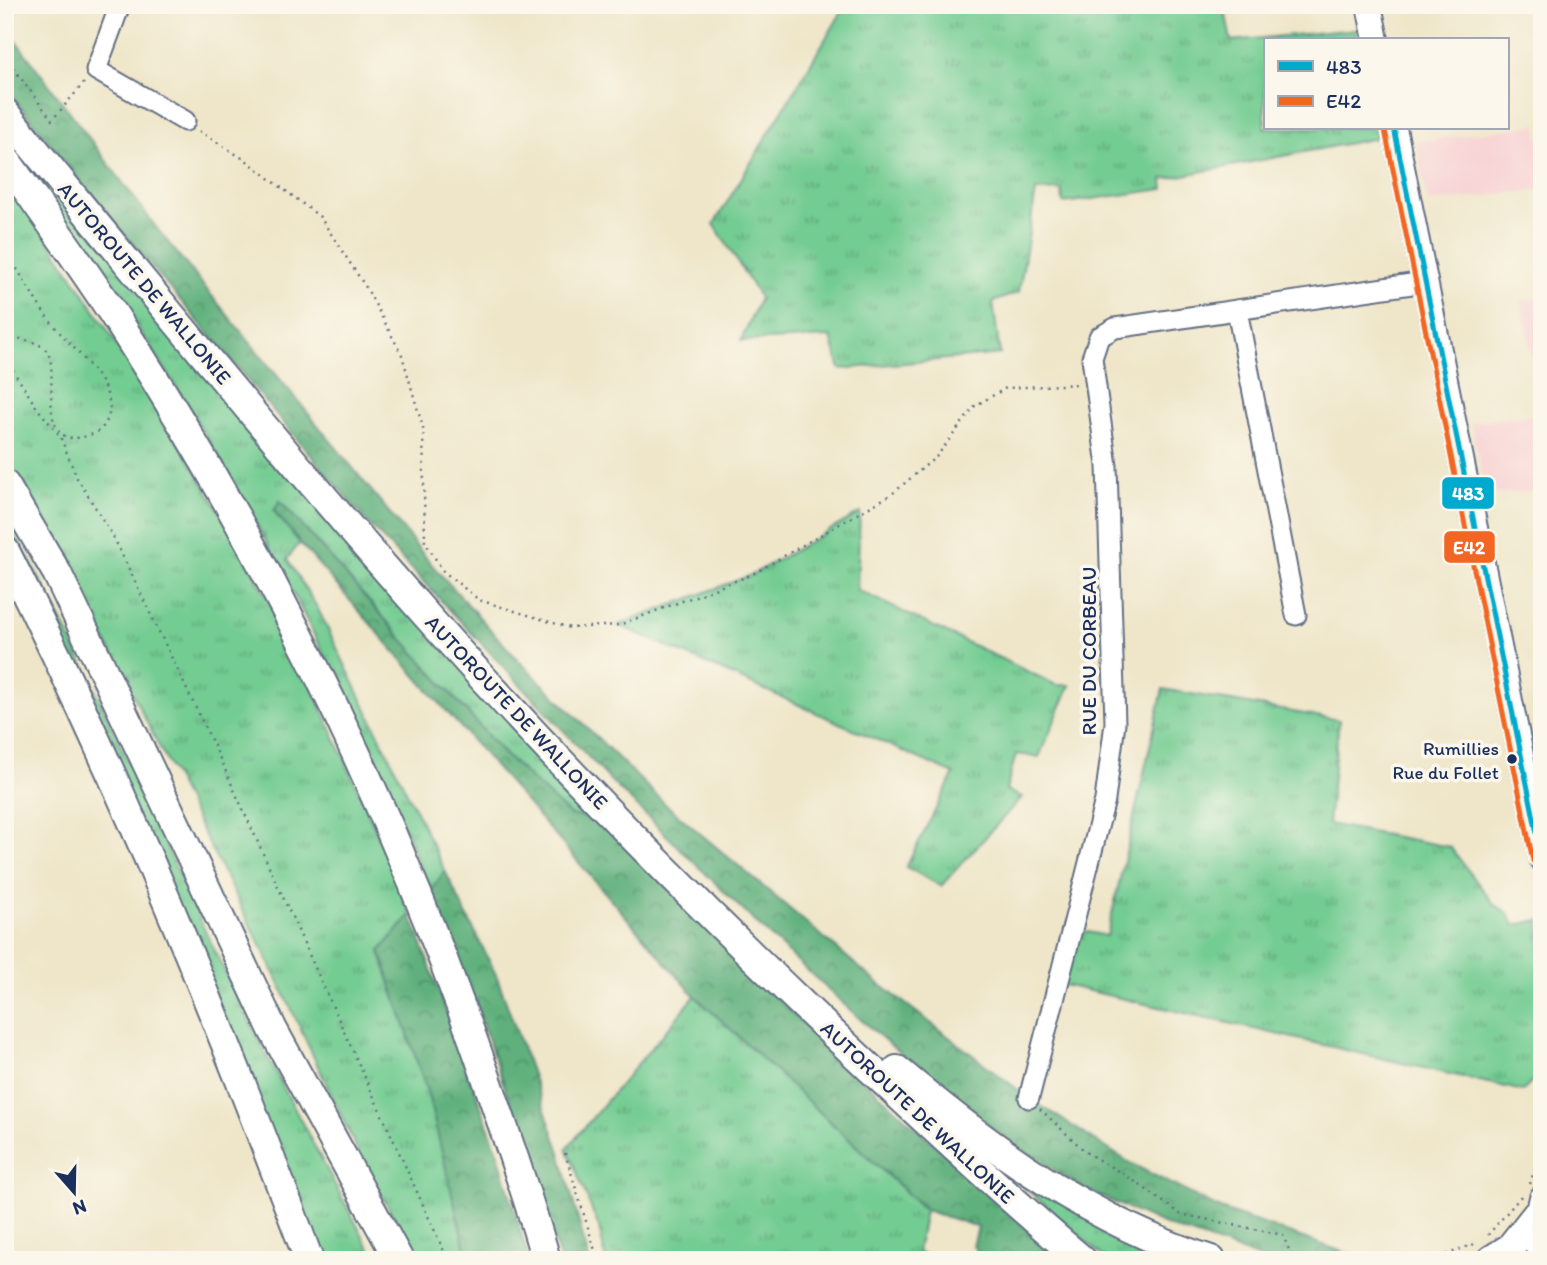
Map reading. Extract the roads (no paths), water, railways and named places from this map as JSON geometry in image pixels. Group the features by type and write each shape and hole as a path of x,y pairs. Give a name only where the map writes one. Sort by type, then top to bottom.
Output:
{"highway":[{"name":"AUTOROUTE DE WALLONIE","path":"5,113 172,317 429,618 702,909 1082,1260"},
{"path":"5,159 138,353 197,451 310,658 358,757 465,1016 546,1260"},
{"path":"5,485 57,573 273,1030 399,1260"},
{"path":"5,551 134,824 309,1260"},
{"path":"830,1030 869,1046 977,1135 1076,1200 1132,1229 1211,1260"},
{"path":"1492,1260 1510,1248 1539,1206"}],"main road":[{"path":"1369,5 1376,38"},
{"path":"1394,130 1542,859"},
{"path":"1539,1206 1536,1242 1540,1260"}],"street":[{"path":"120,5 96,71 185,121"},
{"name":"RUE DU CORBEAU","path":"1029,1098 1105,800 1115,723 1107,466 1092,358 1099,337 1115,328 1425,282"},
{"path":"1237,310 1296,615"}],"place":[{"name":"Rumillies Rue du Follet","path":"1512,759"}]}
